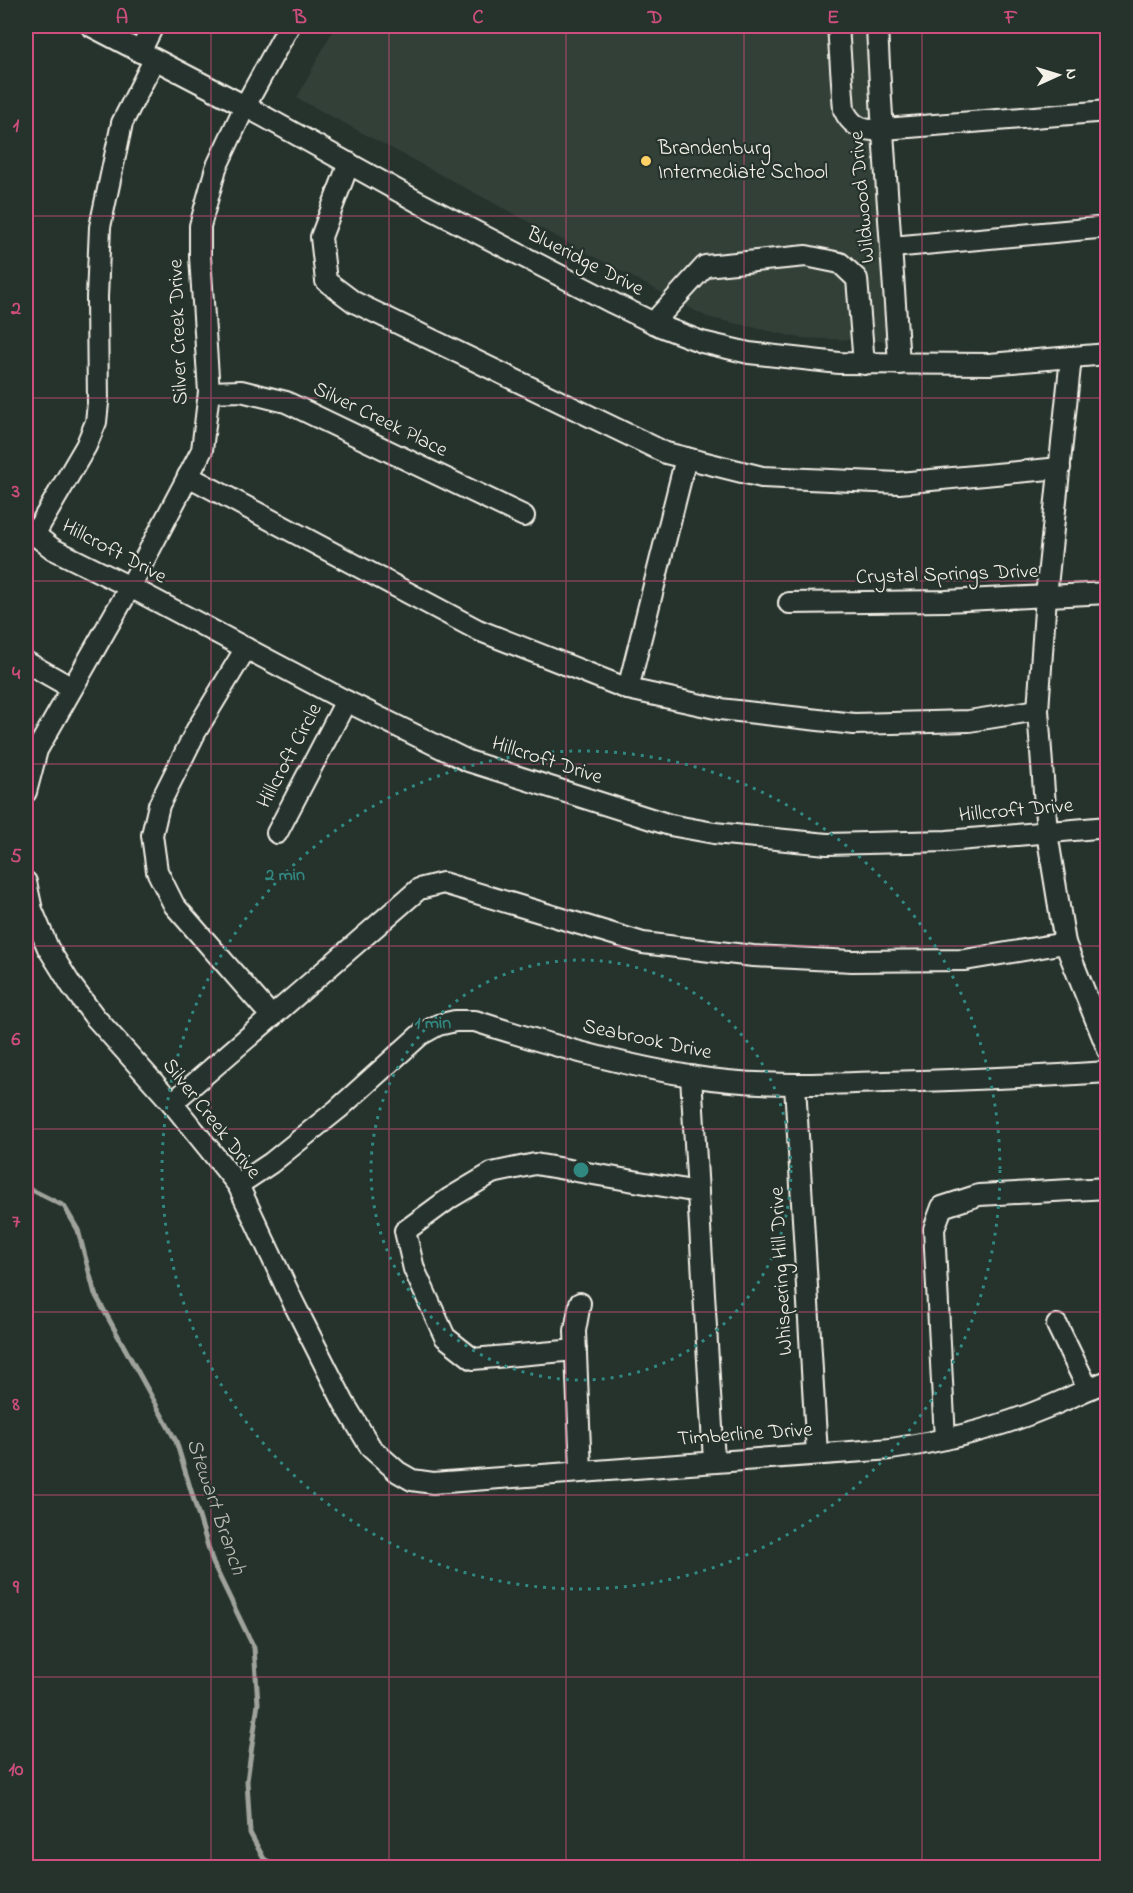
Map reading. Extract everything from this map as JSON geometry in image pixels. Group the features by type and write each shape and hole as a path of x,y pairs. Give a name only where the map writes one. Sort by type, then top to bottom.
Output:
{"street":[{"name":"Blueridge Drive","path":"90,26 245,106 420,203 653,323 702,342 749,353 820,362 864,364 989,364 1107,354"},
{"path":"30,532 86,446 96,422 100,227 122,123 147,56 153,26"},
{"name":"Silver Creek Drive","path":"26,792 37,750 129,587 202,450 209,392 200,226 216,168 245,106 289,26"},
{"path":"838,26 844,110 855,125 863,129 1107,111"},
{"name":"Wildwood Drive","path":"877,26 899,364"},
{"path":"349,163 321,237 326,281 354,302 666,453 762,477 899,483 1060,468"},
{"path":"892,247 1107,227"},
{"path":"653,323 705,266 806,256 840,263 857,279 864,364"},
{"path":"1071,357 1046,596 1038,710 1047,833 1065,943 1107,1050"},
{"name":"Silver Creek Place","path":"209,392 241,391 286,402 524,516"},
{"path":"627,689 686,458"},
{"path":"188,476 478,630 627,689 720,708 854,724 969,721 1038,710"},
{"name":"Hillcroft Drive","path":"30,532 53,549 346,701 468,761 670,825 714,833 839,844 947,841 1107,827"},
{"name":"Crystal Springs Drive","path":"789,603 875,604 1107,593"},
{"path":"246,648 196,731 159,805 152,835 157,871 174,905 272,1017"},
{"path":"26,662 72,688"},
{"name":"Hillcroft Circle","path":"277,833 346,701"},
{"name":"Silver Creek Drive","path":"26,882 32,910 48,948 71,985 94,1016 172,1103 238,1185 251,1216 344,1402 370,1448 381,1459"},
{"path":"172,1103 419,889 442,883 643,943 753,956 852,961 965,960 1065,943"},
{"name":"Seabrook Drive","path":"238,1185 271,1163 338,1110 420,1035 438,1025 455,1021 475,1021 605,1059 691,1076 795,1085 1009,1078 1107,1072"},
{"path":"691,1076 714,1461"},
{"name":"Whispering Hill Drive","path":"795,1085 817,1454"},
{"path":"576,1350 473,1359 446,1337 414,1269 405,1232 450,1198 492,1173 535,1164 698,1192"},
{"path":"945,1439 934,1229 942,1207 979,1195 1107,1188"},
{"path":"580,1304 575,1331 581,1471"},
{"path":"1057,1325 1088,1389"},
{"name":"Timberline Drive","path":"381,1459 412,1480 433,1483 891,1449 945,1439 1008,1422 1047,1408 1107,1381"}],"shaded area":[{"name":"Brandenburg Intermediate School","path":"335,26 867,26 890,341 800,338 707,317 297,98"}],"waterway":[{"name":"Stewart Branch","path":"26,1187 64,1206 78,1230 95,1294 176,1441 213,1563 254,1648 258,1703 247,1781 250,1833 264,1859 280,1868"}],"place":[{"name":"Brandenburg Intermediate School","path":"646,161"}]}
